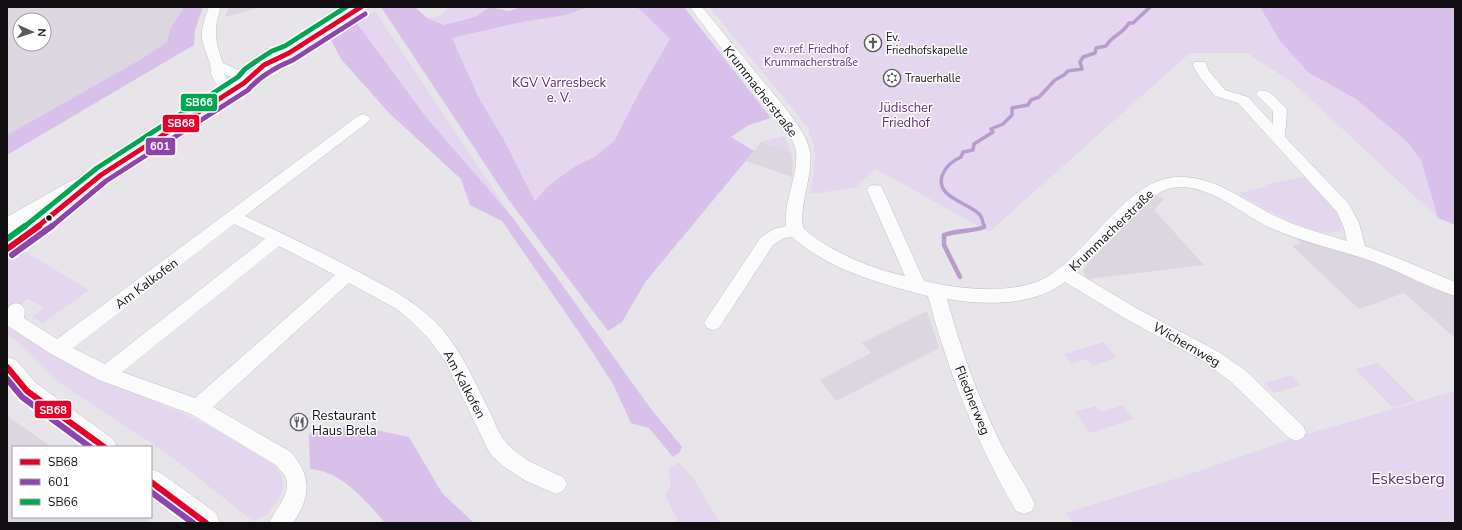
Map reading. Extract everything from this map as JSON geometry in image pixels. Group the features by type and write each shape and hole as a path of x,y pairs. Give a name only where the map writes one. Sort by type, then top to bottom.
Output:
{"main road":[{"path":"7,249 49,218 101,175 241,84 257,80 283,62 289,54 361,7"},
{"path":"7,227 72,189 101,175"},
{"path":"7,367 17,389 102,446"},
{"path":"152,483 206,523"}],"street":[{"path":"215,7 209,27 208,40 217,65 217,73 222,83 241,84"},
{"name":"Krummacherstraße","path":"696,7 790,124 801,144 804,157 793,216 795,230 815,247 855,266 918,287 936,291 988,296 1009,296 1030,291 1048,284 1065,274 1144,194 1153,188 1166,183 1182,182 1209,188 1226,194 1278,224 1296,232 1357,250 1455,289"},
{"path":"1200,65 1203,72 1220,93 1243,100 1343,208 1351,220 1355,232 1357,250"},
{"path":"1263,94 1280,110 1278,138"},
{"name":"Am Kalkofen","path":"58,349 363,118"},
{"path":"875,190 918,287"},
{"name":"Am Kalkofen","path":"233,217 348,274 401,303 435,334 452,356 497,447 511,460 533,474 556,484"},
{"path":"713,323 767,241 780,233 795,230"},
{"path":"106,374 277,238"},
{"path":"198,408 348,274"},
{"name":"Wichernweg","path":"1065,274 1124,309 1212,357 1238,376 1296,432"},
{"name":"Fliednerweg","path":"936,291 944,322 967,385 1002,466 1024,504"},
{"path":"16,310 14,321 58,349 106,374 198,408 284,460 294,472 297,483 295,496 290,508 280,523"}],"shaded area":[{"path":"7,7 184,7 170,29 167,42 138,61 7,135"},
{"path":"184,7 203,7 195,30 194,45 7,155 7,135 138,61 167,42 170,29"},
{"path":"229,7 261,7 225,17"},
{"path":"381,7 415,7 427,18 444,25 475,17 490,7 509,11 522,7 588,7 566,15 522,22 452,38 479,98 504,140 535,201 547,187 574,167 594,157 614,141 643,85 670,39 637,7 684,7 771,118 749,125 731,137 754,151 646,281 622,322 608,331 508,199"},
{"path":"1260,7 1455,7 1455,225 1438,218 1421,160 1406,141 1356,99 1309,73 1280,41"},
{"path":"357,23 426,117 509,213 648,405 682,447 680,452 673,457 649,428 631,423 613,384 502,221 470,205 461,179 389,113 341,59 331,40"},
{"path":"761,142 791,152 793,164 792,177 746,161"},
{"path":"1155,195 1164,199 1154,210 1204,265 1087,279 1083,271 1086,265"},
{"path":"1293,235 1356,254 1455,294 1455,338 1404,293 1359,309 1292,246 1301,243"},
{"path":"927,311 939,348 836,401 820,380 871,353 862,343"},
{"path":"7,416 51,446 12,446 12,518 145,518 150,523 7,523"},
{"path":"352,425 409,437 442,493 474,523 385,523 366,501 342,481 323,471 310,469 309,434"}],"green space":[{"path":"450,7 490,7 475,17 444,25 427,18 439,16"},
{"name":"KGV Varresbeck e. V.","path":"588,7 637,7 670,39 643,85 614,141 594,157 574,167 548,187 535,201 504,140 479,98 452,38 522,22 566,15"},
{"path":"709,7 1260,7 1280,41 1309,73 1356,99 1406,141 1421,160 1438,218 1293,83 1247,53 1190,53 989,232 876,169 858,184 860,187 810,194 815,154 812,138 808,131 810,130"},
{"path":"375,11 509,213 426,117 357,23"},
{"path":"784,136 791,152 761,142"},
{"path":"1304,177 1328,201 1339,216 1341,230 1332,233 1305,227 1274,213 1238,193 1266,187 1264,185"},
{"path":"21,249 89,290 43,323 32,317 44,308 28,299 7,314 7,259"},
{"path":"7,326 48,352 90,375 182,413 212,428 275,466 283,478 282,492 275,505 266,515 253,521 169,455 60,383 22,345 7,335"},
{"path":"1104,342 1116,358 1092,366 1087,359 1072,364 1064,354"},
{"path":"1378,363 1416,401 1393,408 1355,369"},
{"path":"1292,375 1301,385 1274,393 1265,383"},
{"name":"Eskesberg","path":"1455,391 1455,523 1074,523 1065,513 1181,477 1304,435"},
{"path":"1123,405 1134,419 1090,433 1075,412 1096,406 1101,412"},
{"path":"678,462 693,478 720,523 679,523 665,495 671,486 668,470"}],"waterway":[{"path":"984,227 979,214 953,198 943,189 941,183 942,176 947,167 961,157 963,152 973,150 974,144 993,132 991,129 1003,124 1012,115 1012,108 1028,105 1031,100 1039,97 1055,80 1068,71 1082,69 1080,62 1083,57 1095,53 1096,48 1106,46 1108,42 1129,23 1133,23 1150,7"},
{"path":"960,277 944,245 944,235 984,227"}],"transit line":[{"name":"SB66","path":"7,239 44,212 97,168 238,77 245,69 258,60 272,51 285,46 346,7"},
{"name":"SB68","path":"7,249 49,218 101,175 244,83 253,73 264,65 289,53 361,7"},
{"name":"601","path":"12,255 54,224 106,181 248,90 256,81 266,74 280,65 293,60 365,14"},
{"name":"SB68","path":"7,367 27,391 103,446"},
{"name":"601","path":"7,379 22,397 89,446"},
{"name":"SB68","path":"152,483 206,523"},
{"name":"601","path":"152,493 193,523"}],"place":[{"name":"Ev. Friedhofskapelle","path":"873,43"},
{"name":"Trauerhalle","path":"892,78"},
{"name":"Restaurant Haus Brela","path":"299,422"}],"park label":[{"name":"ev. ref. Friedhof Krummacherstraße","path":"811,55"},
{"name":"Jüdischer Friedhof","path":"906,114"}]}
